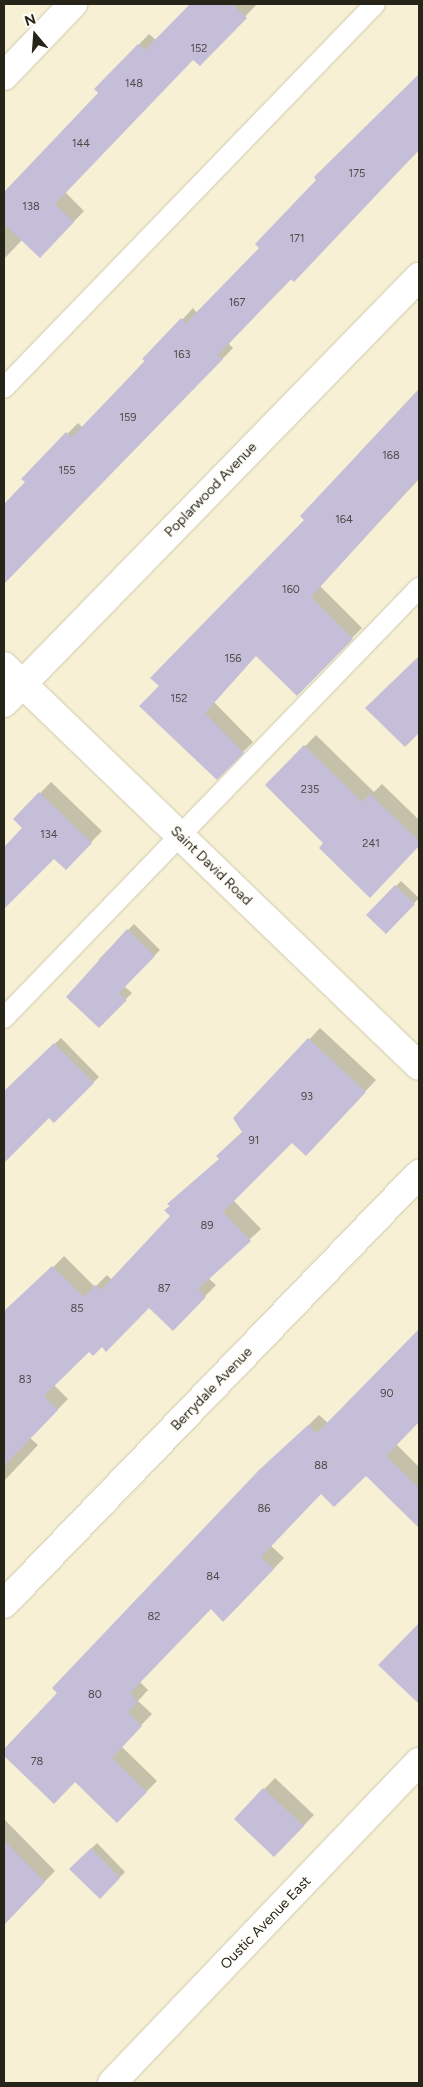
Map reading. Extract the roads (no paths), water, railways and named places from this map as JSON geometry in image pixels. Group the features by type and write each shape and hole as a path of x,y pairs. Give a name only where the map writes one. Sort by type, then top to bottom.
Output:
{"street":[{"path":"4,76 73,4"},
{"name":"Poplarwood Avenue","path":"4,704 13,675 419,277"},
{"name":"Saint David Road","path":"13,675 419,1066"},
{"name":"Berrydale Avenue","path":"4,1604 419,1174"},
{"name":"Oustic Avenue East","path":"112,2083 419,1762"}],"lane":[{"path":"4,388 375,4"},
{"path":"4,1018 419,588"}]}
